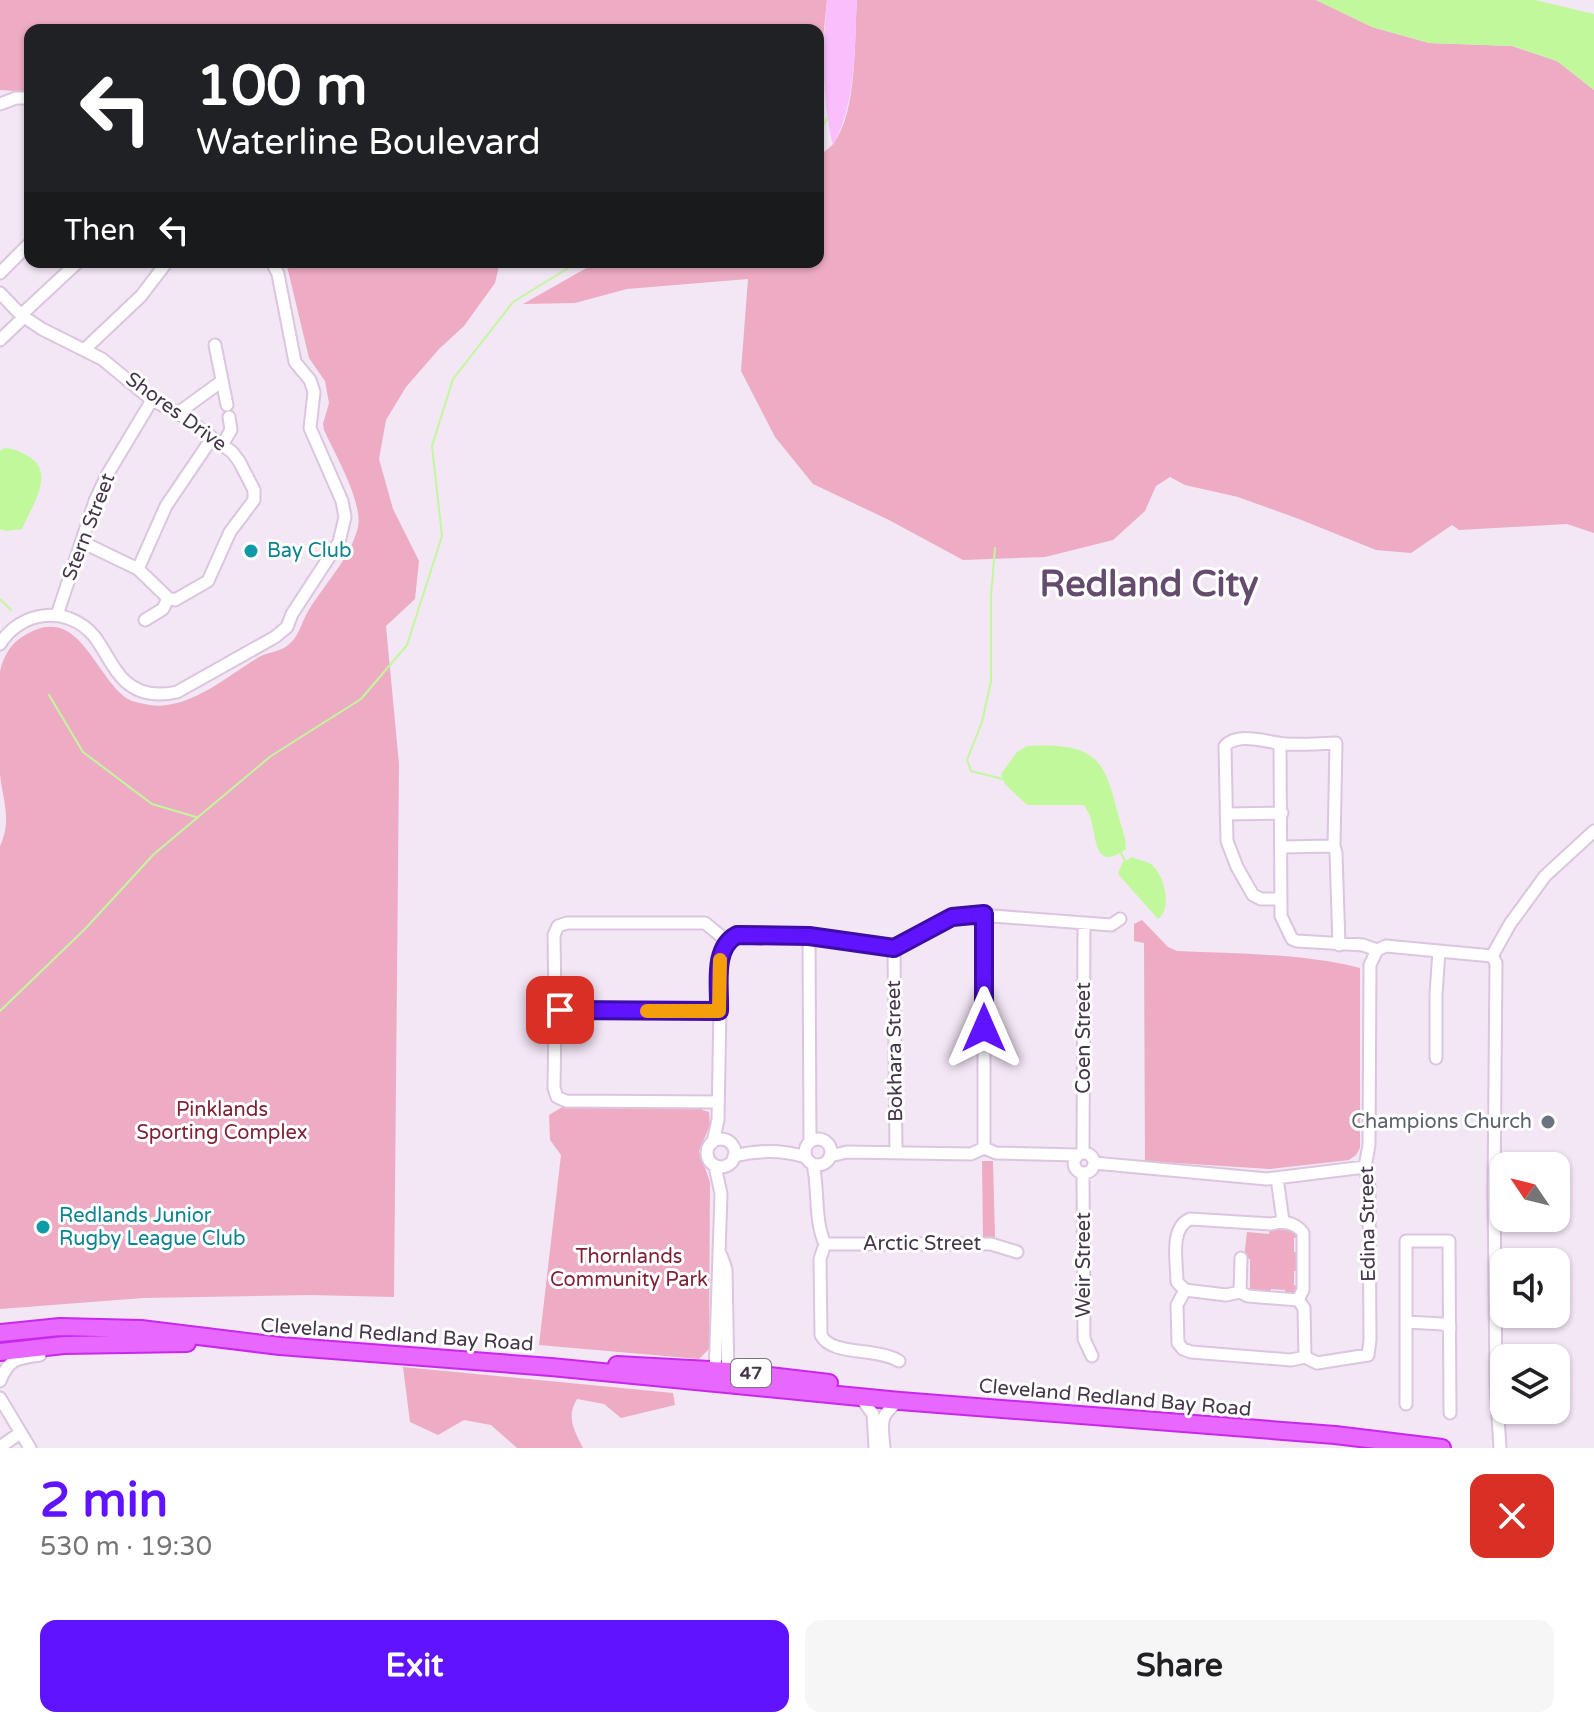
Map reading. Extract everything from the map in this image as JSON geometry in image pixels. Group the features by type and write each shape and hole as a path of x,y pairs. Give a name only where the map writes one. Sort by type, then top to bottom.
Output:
{"highway":[{"name":"Cleveland Redland Bay Road","path":"0,1333 60,1327 110,1327 169,1331 240,1343"},
{"name":"Cleveland Redland Bay Road","path":"0,1352 84,1345 240,1343 551,1367 635,1364 900,1401 1335,1435 1442,1448"},
{"name":"Cleveland Redland Bay Road","path":"721,1377 798,1378 949,1404"},
{"name":"Cleveland Redland Bay Road","path":"1279,1432 1353,1448"}],"street":[{"path":"0,104 24,98"},
{"path":"0,273 24,249"},
{"path":"0,340 72,268"},
{"path":"85,349 141,296 162,268"},
{"path":"0,644 10,630 27,618 57,615 88,630 118,672 134,688 163,695 177,692 282,633 339,542 345,517 342,501 310,428 314,392 310,380 295,362 275,268"},
{"name":"Shores Drive","path":"0,293 23,316 112,366 152,400 178,413 217,442 239,461 254,490 254,500 230,532 208,581 175,600 168,598 163,609 145,620"},
{"path":"138,569 166,506 217,442 231,430 215,345"},
{"path":"178,413 222,381"},
{"name":"Stern Street","path":"57,615 107,475 152,400"},
{"path":"82,542 138,569 168,598"},
{"path":"1281,899 1261,899 1253,895 1227,841 1227,742 1336,743 1334,846 1339,945"},
{"path":"1280,744 1281,916 1292,939 1370,946 1377,950 1386,946 1492,956"},
{"path":"1226,814 1282,813"},
{"path":"1492,956 1510,924 1545,876 1594,831"},
{"path":"1281,847 1334,846"},
{"path":"984,914 984,1148"},
{"path":"721,1377 717,1268 721,1254 721,1194 727,1150 718,1120 719,1011 721,951 727,941 737,935 809,936 894,948 952,917 984,914 1111,925 1120,919"},
{"path":"560,1010 555,1000 554,935 558,926 567,923 705,923 727,941"},
{"name":"Coen Street","path":"1080,1154 1084,923"},
{"path":"809,936 809,1125 817,1151 821,1234 825,1244 820,1259 821,1335 832,1347 886,1353 899,1361"},
{"name":"Bokhara Street","path":"894,948 896,1153"},
{"name":"Edina Street","path":"1305,1357 1317,1363 1368,1355 1369,1186 1365,1167 1369,1145 1370,965 1377,950"},
{"path":"1436,1058 1439,951"},
{"path":"1492,956 1496,963 1495,1369 1500,1448"},
{"path":"560,1010 719,1011"},
{"path":"560,1010 555,1021 554,1088 560,1099 718,1102"},
{"path":"721,1194 715,1166 707,1156 708,1148 751,1152 971,1154 984,1148 996,1153 1090,1154 1094,1163"},
{"path":"715,1166 722,1167 727,1150"},
{"path":"1079,1171 1074,1161 1080,1154"},
{"path":"1053,1155 1079,1171 1089,1172 1094,1163"},
{"path":"1094,1163 1142,1170 1277,1178 1365,1167"},
{"name":"Weir Street","path":"1079,1171 1084,1339 1092,1356"},
{"path":"1277,1178 1283,1221"},
{"path":"1185,1290 1177,1305 1178,1343 1183,1349 1291,1360 1305,1357 1304,1308 1298,1300 1248,1296 1240,1292 1226,1295 1185,1290 1177,1282 1177,1231 1181,1223 1190,1219 1271,1224 1283,1221 1299,1227 1303,1233 1303,1290 1298,1300"},
{"path":"1406,1404 1406,1241 1449,1241 1450,1413"},
{"name":"Arctic Street","path":"825,1244 991,1244 1017,1252"},
{"path":"1240,1292 1241,1258"},
{"path":"1406,1322 1443,1324 1450,1328"},
{"path":"0,1381 5,1367 19,1358 84,1345"},
{"path":"859,1396 873,1414 875,1448"},
{"path":"884,1448 882,1420 887,1410 900,1401"},
{"path":"1,1403 30,1448"},
{"path":"0,1447 20,1433"}],"green space":[{"path":"0,0 827,0 824,29 824,24 24,24 24,92 0,90"},
{"path":"857,0 1316,0 1372,27 1429,43 1512,46 1557,61 1594,90 1594,533 1567,524 1459,530 1452,525 1411,553 1376,550 1238,497 1185,485 1170,477 1156,486 1145,511 1113,540 1045,557 963,560 813,484 775,437 741,371 748,279 627,289 575,303 523,304 586,268 824,268 824,152 841,130 853,75"},
{"name":"Pinklands Sporting Complex","path":"287,268 499,268 495,283 464,326 406,387 386,420 379,459 393,509 419,561 415,599 386,626 399,764 394,1297 143,1298 0,1309 0,846 6,819 0,775 1,667 18,640 41,628 58,627 83,645 128,699 160,706 175,704 205,692 259,657 284,648 294,639 312,604 349,551 358,527 356,505 347,478 324,430 329,403 325,381 309,358"},
{"path":"1142,920 1168,947 1177,951 1292,957 1360,968 1360,1148 1356,1155 1349,1160 1270,1169 1145,1161 1144,943 1134,941 1134,924"},
{"name":"Thornlands Community Park","path":"564,1106 702,1106 702,1110 709,1112 710,1125 699,1151 710,1182 709,1349 699,1359 539,1345 561,1155 550,1140 549,1115"},
{"path":"982,1161 993,1161 995,1237 983,1238"},
{"path":"1280,1225 1294,1229 1299,1237 1294,1238 1294,1252 1299,1252 1300,1271 1294,1271 1294,1285 1300,1286 1297,1293 1285,1295 1285,1290 1271,1289 1270,1294 1250,1292 1250,1259 1244,1258 1247,1232 1269,1234 1270,1228"},
{"path":"403,1367 673,1393 675,1405 621,1418 604,1404 577,1399 572,1418 583,1448 517,1448 491,1425 464,1420 438,1435 410,1422"}],"sand":[{"path":"827,0 857,0 850,93 841,129 833,146 824,73"}],"shaded area":[{"path":"1316,0 1535,0 1594,14 1594,90 1557,61 1513,46 1429,43 1372,27"},
{"path":"4,448 28,456 41,471 36,500 22,529 6,531 0,529 0,451"},
{"path":"1027,746 1075,749 1089,755 1100,765 1113,794 1126,849 1113,856 1100,852 1092,822 1083,805 1027,805 1005,784 1001,774 1017,752"},
{"path":"1132,857 1151,864 1160,875 1166,899 1163,914 1158,919 1118,874 1122,863"}],"waterway":[{"path":"824,124 827,119"},
{"path":"0,1011 85,929 154,854 271,756 361,699 407,645 442,536 432,446 453,379 513,302 568,268"},
{"path":"995,548 991,596 991,681 982,722 967,760 971,771 1003,779"},
{"path":"0,599 11,610"},
{"path":"49,695 83,752 152,804 196,817"},
{"path":"1120,851 1125,861"}],"slow traffic":[{"path":"647,1011 719,1011 720,960"}],"place":[{"name":"Bay Club","path":"251,551"},
{"name":"Champions Church","path":"1548,1122"},
{"name":"Redlands Junior Rugby League Club","path":"43,1227"}],"district":[{"name":"Redland City","path":"1149,584"}],"route":[{"path":"560,1010 719,1011 721,951 727,941 737,935 809,936 894,948 952,917 984,914 984,1028"}]}
